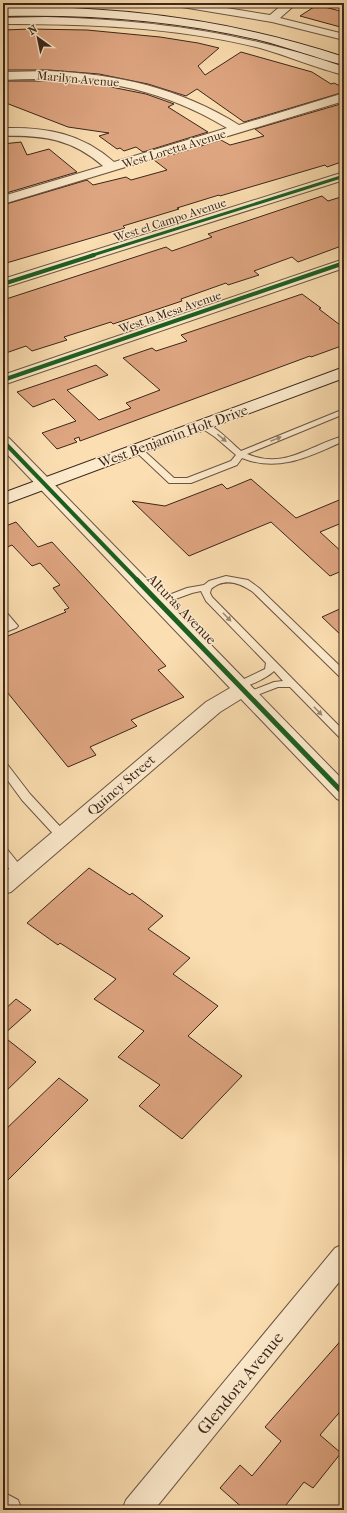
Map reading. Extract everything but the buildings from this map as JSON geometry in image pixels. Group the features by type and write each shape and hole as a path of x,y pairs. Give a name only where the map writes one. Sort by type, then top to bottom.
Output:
{"main road":[{"path":"3,4 72,4 163,11 232,21 265,28 344,49"},
{"path":"3,12 110,14 213,26 271,38 344,61"},
{"name":"West Benjamin Holt Drive","path":"3,499 344,372"}],"street":[{"path":"176,3 272,19 300,25 344,38"},
{"path":"272,19 291,3"},
{"path":"3,21 80,21 173,29 266,46 344,70"},
{"name":"Marilyn Avenue","path":"3,76 80,77 136,86 183,100 212,114 238,130"},
{"name":"West Loretta Avenue","path":"3,200 344,97"},
{"path":"3,132 50,134 76,142 87,147 112,168"},
{"name":"West el Campo Avenue","path":"3,284 344,176"},
{"name":"West la Mesa Avenue","path":"3,380 344,263"},
{"name":"Alturas Avenue","path":"3,441 344,794"},
{"name":"Quincy Street","path":"3,886 213,707 244,690"},
{"name":"Glendora Avenue","path":"136,1510 344,1256"},
{"path":"3,1506 8,1510"}],"lane":[{"path":"137,449 172,481 188,481 234,464 240,454 344,411"},
{"path":"203,425 218,435 240,454 254,460 277,462 299,456 344,438"},
{"path":"159,602 190,590 207,587 212,583 226,579 240,580 250,584 344,676"},
{"path":"207,587 205,590 209,599 344,738"},
{"path":"3,614 12,626 3,630"},
{"path":"244,690 270,670 271,662"},
{"path":"244,690 276,684 292,684"},
{"path":"3,767 26,797 62,836"},
{"path":"3,852 19,872"}],"cycle path":[{"path":"3,284 344,176"},
{"path":"3,380 344,263"},
{"path":"3,441 344,794"}]}
